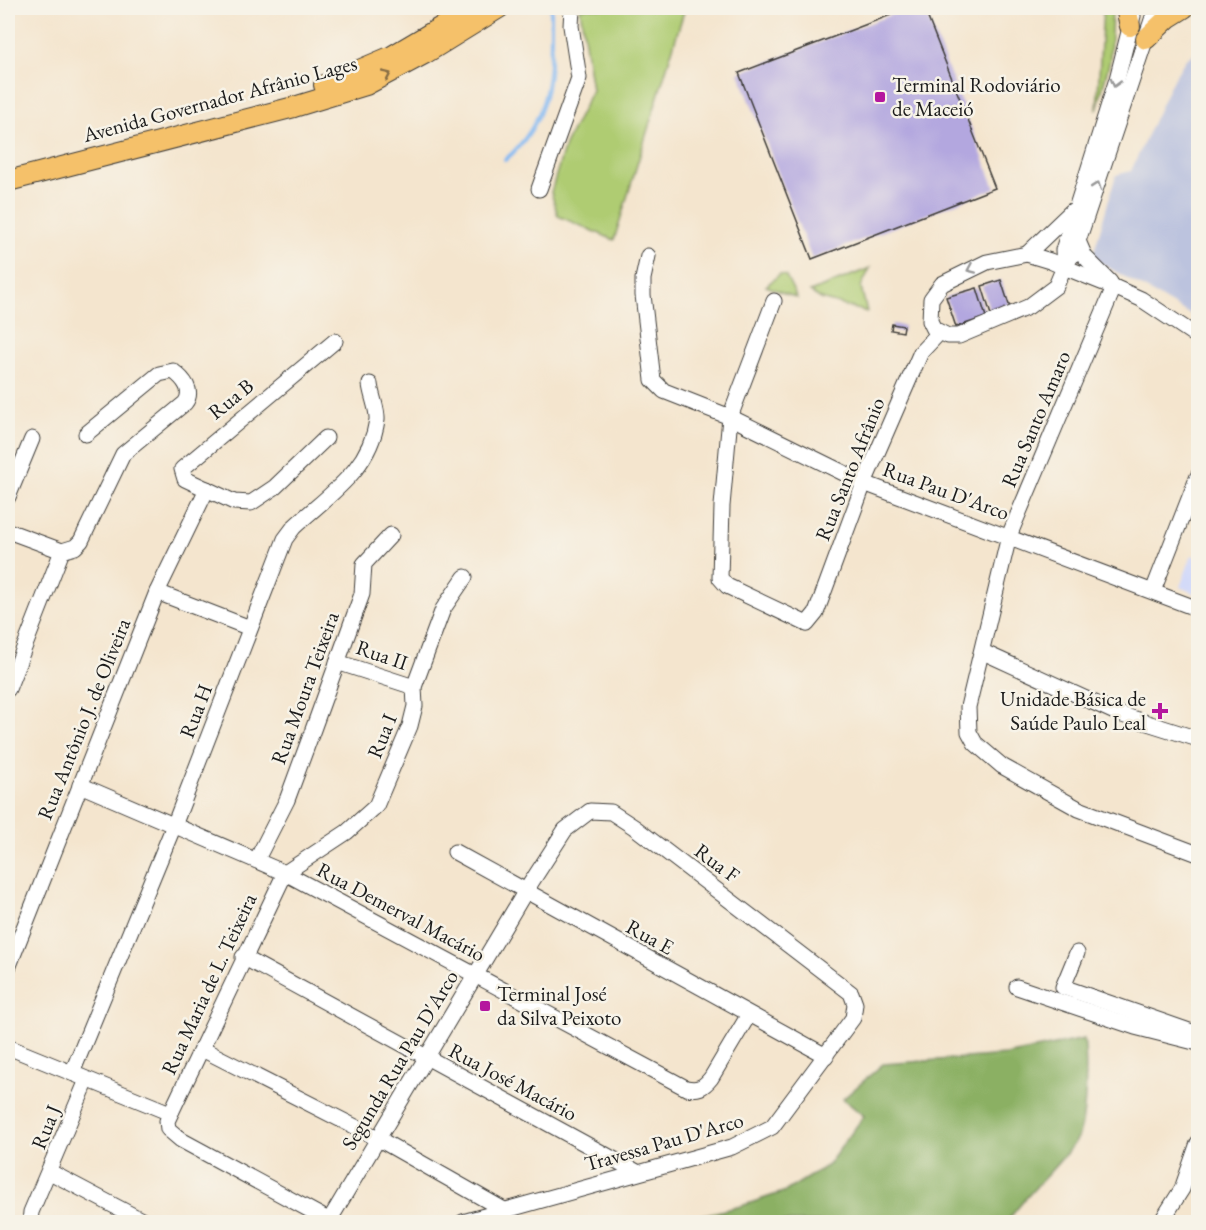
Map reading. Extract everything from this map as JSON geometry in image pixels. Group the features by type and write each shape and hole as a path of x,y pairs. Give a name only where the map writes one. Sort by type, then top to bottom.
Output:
{"main road":[{"name":"Avenida Governador Afrânio Lages","path":"8,167 328,84 392,56 473,8"},
{"name":"Avenida Governador Afrânio Lages","path":"8,181 355,88 397,70 499,8"},
{"path":"1146,39 1168,18 1184,8"}],"street":[{"path":"539,189 579,78 571,26 572,8"},
{"path":"1058,269 1073,254 1078,241 1156,8"},
{"path":"1079,201 1060,225 1027,254 970,268 942,284 931,299 930,310 930,321 939,333 959,336 1007,318 1051,291 1117,79 1130,14"},
{"path":"1078,241 1085,256 1114,287"},
{"path":"1027,254 1058,269 1114,287 1155,307 1198,337"},
{"name":"Rua Pau D'Arco","path":"648,256 643,295 653,380 664,391 730,417 864,483 1198,609"},
{"name":"Rua Santo Amaro","path":"1114,287 1009,536 968,716 969,732 975,743 1002,766 1079,809 1198,854"},
{"path":"730,417 774,301"},
{"name":"Rua Santo Afrânio","path":"730,417 722,506 720,578 727,586 807,624 816,613 864,483 921,352 939,333"},
{"name":"Rua B","path":"207,489 184,479 182,469 335,341"},
{"path":"8,531 62,551 75,547 81,541 123,454 185,403 189,395 187,386 176,373 171,371 159,374 86,434"},
{"name":"Rua H","path":"72,1073 175,824 285,539 294,527 362,464 370,449 378,418 370,384"},
{"path":"207,489 234,502 244,504 255,502 275,487 326,438"},
{"path":"8,497 32,439"},
{"path":"1153,591 1198,476"},
{"name":"Rua Antônio J. de Oliveira","path":"8,968 157,592 207,489"},
{"name":"Rua Moura Teixeira","path":"256,859 287,800 362,594 364,564 391,535"},
{"path":"8,689 62,551"},
{"name":"Rua I","path":"285,873 347,832 376,806 410,726 416,706 414,687 443,609 465,577"},
{"path":"157,592 250,628"},
{"path":"982,652 1119,714 1198,739"},
{"name":"Rua II","path":"337,662 414,687"},
{"name":"Rua Demerval Macário","path":"80,785 285,873 686,1088 696,1089 704,1086 711,1078 748,1016"},
{"name":"Rua F","path":"565,830 590,811 611,812 696,873 837,984"},
{"name":"Segunda Rua Pau D'Arco","path":"331,1222 377,1138 427,1059 525,892 565,830"},
{"name":"Rua E","path":"455,852 748,1016 826,1056"},
{"name":"Rua Maria de L. Teixeira","path":"170,1113 285,873"},
{"path":"1077,953 1063,987 1198,1034"},
{"name":"Rua José Macário","path":"243,957 637,1172"},
{"name":"Travessa Pau D'Arco","path":"463,1222 637,1172 732,1148 757,1137 772,1127 854,1018 855,1011 851,993 837,984"},
{"path":"1017,987 1135,1027 1198,1043"},
{"path":"8,1047 170,1113 168,1129 174,1136 331,1222"},
{"path":"202,1049 377,1138 504,1210"},
{"name":"Rua J","path":"30,1222 32,1212 87,1080"},
{"path":"1161,1222 1182,1189 1198,1143"},
{"path":"50,1172 145,1222"}],"shaded area":[{"path":"1198,50 1198,319 1092,258 1116,175 1131,171 1170,85 1185,60"},
{"path":"1192,555 1198,558 1198,595 1180,587"}],"green space":[{"path":"580,8 685,8 614,240 558,216 551,192 565,145 592,90"},
{"path":"1103,8 1112,9 1110,60 1097,110"},
{"path":"870,268 861,287 867,312 821,299 810,292"},
{"path":"780,274 786,276 797,298 766,286"},
{"path":"1084,1039 1085,1092 1080,1133 1068,1152 1007,1222 674,1222 741,1206 786,1191 828,1165 864,1116 843,1099 883,1064 1006,1055"}],"building":[{"path":"909,8 924,8 995,188 812,259 739,73"},
{"path":"1001,280 1010,308 991,315 982,286"},
{"path":"977,288 986,317 956,327 946,297"},
{"path":"892,324 904,326 903,332 891,330"}],"waterway":[{"path":"505,160 521,144 533,127 541,109 549,71 551,8"}],"place":[{"name":"Terminal Rodoviário de Maceió","path":"880,97"},
{"name":"Unidade Básica de Saúde Paulo Leal","path":"1160,711"},
{"name":"Terminal José da Silva Peixoto","path":"485,1006"}]}
